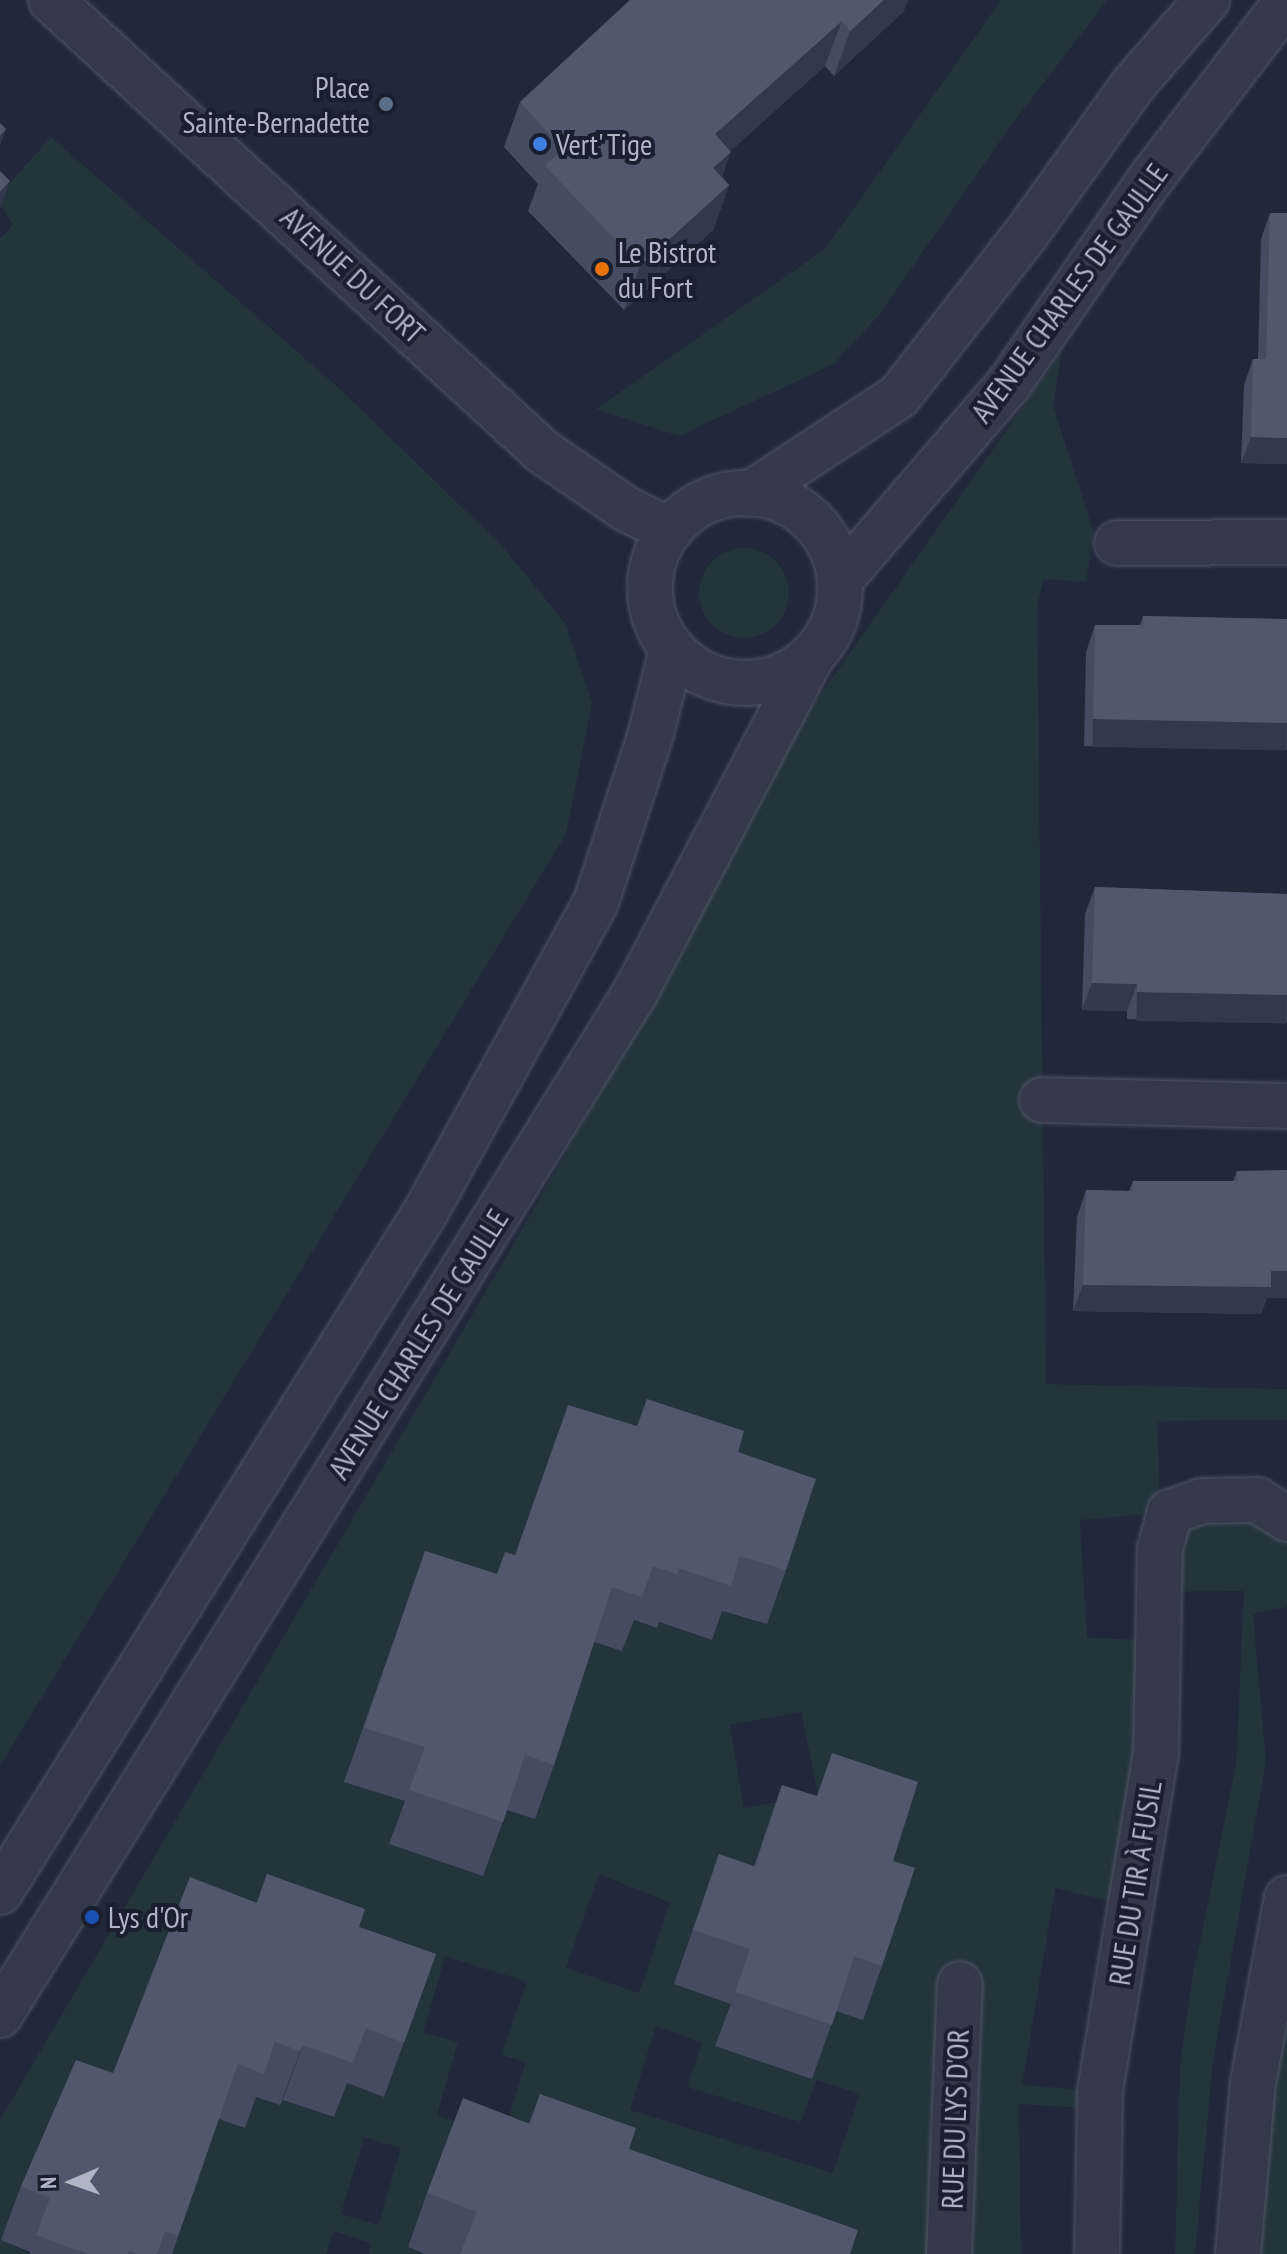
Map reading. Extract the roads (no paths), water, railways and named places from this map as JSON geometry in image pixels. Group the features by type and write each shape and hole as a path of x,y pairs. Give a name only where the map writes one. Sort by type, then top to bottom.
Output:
{"street":[{"name":"AVENUE DU FORT","path":"51,0 542,451 626,509 669,530"},
{"path":"750,494 794,505 818,526 834,550 841,579 829,635 811,658 786,675 755,683 724,681 696,670 672,650 657,626 650,598 651,570 669,530 703,502 750,494 899,396 1007,259 1133,85 1207,0"},
{"name":"AVENUE CHARLES DE GAULLE","path":"841,579 1009,384 1152,177 1287,1"},
{"path":"1117,543 1287,542"},
{"path":"0,1892 425,1213 596,902 650,737 672,650"},
{"name":"AVENUE CHARLES DE GAULLE","path":"0,2015 635,993 811,658"},
{"path":"1042,1100 1287,1106"},
{"name":"RUE DU TIR À FUSIL","path":"1097,2254 1100,2091 1156,1753 1160,1549 1170,1512 1202,1501 1257,1500 1287,1519"},
{"path":"1238,2254 1253,2083 1287,1898"},
{"name":"RUE DU LYS D'OR","path":"949,2254 960,1984"}],"place":[{"name":"Place Sainte-Bernadette","path":"386,104"},
{"name":"Vert' Tige","path":"540,144"},
{"name":"Le Bistrot du Fort","path":"602,269"},
{"name":"Lys d'Or","path":"92,1917"}]}
